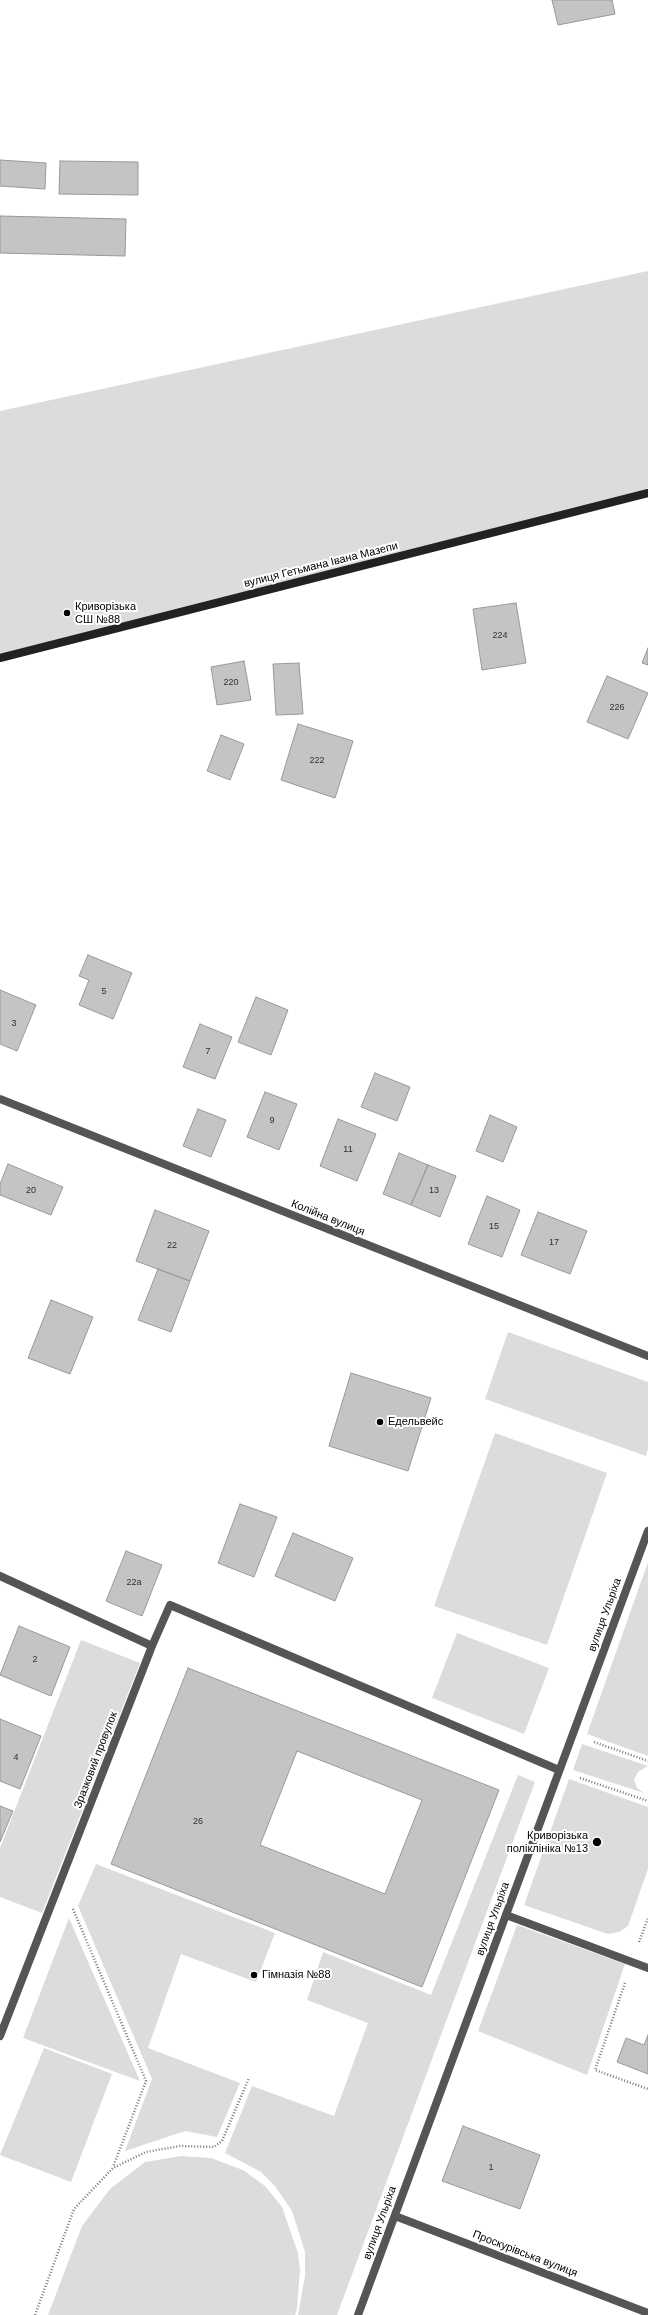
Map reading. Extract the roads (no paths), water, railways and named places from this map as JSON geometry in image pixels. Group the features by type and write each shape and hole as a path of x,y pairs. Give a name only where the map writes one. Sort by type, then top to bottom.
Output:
{"main road":[{"name":"вулиця Гетьмана Івана Мазепи","path":"0,658 648,493"}],"street":[{"name":"Колійна вулиця","path":"0,1100 648,1356"},
{"name":"вулиця Ульріха","path":"358,2315 648,1531"},
{"path":"0,1576 152,1646"},
{"name":"Зразковий провулок","path":"0,2036 152,1646 170,1605 559,1770"},
{"path":"506,1914 648,1968"},
{"name":"Проскурівська вулиця","path":"394,2216 648,2313"}],"place":[{"name":"Криворізька СШ №88","path":"67,613"},
{"name":"Едельвейс","path":"380,1422"},
{"name":"Криворізька поліклініка №13","path":"597,1842"},
{"name":"Гімназія №88","path":"254,1975"}]}
